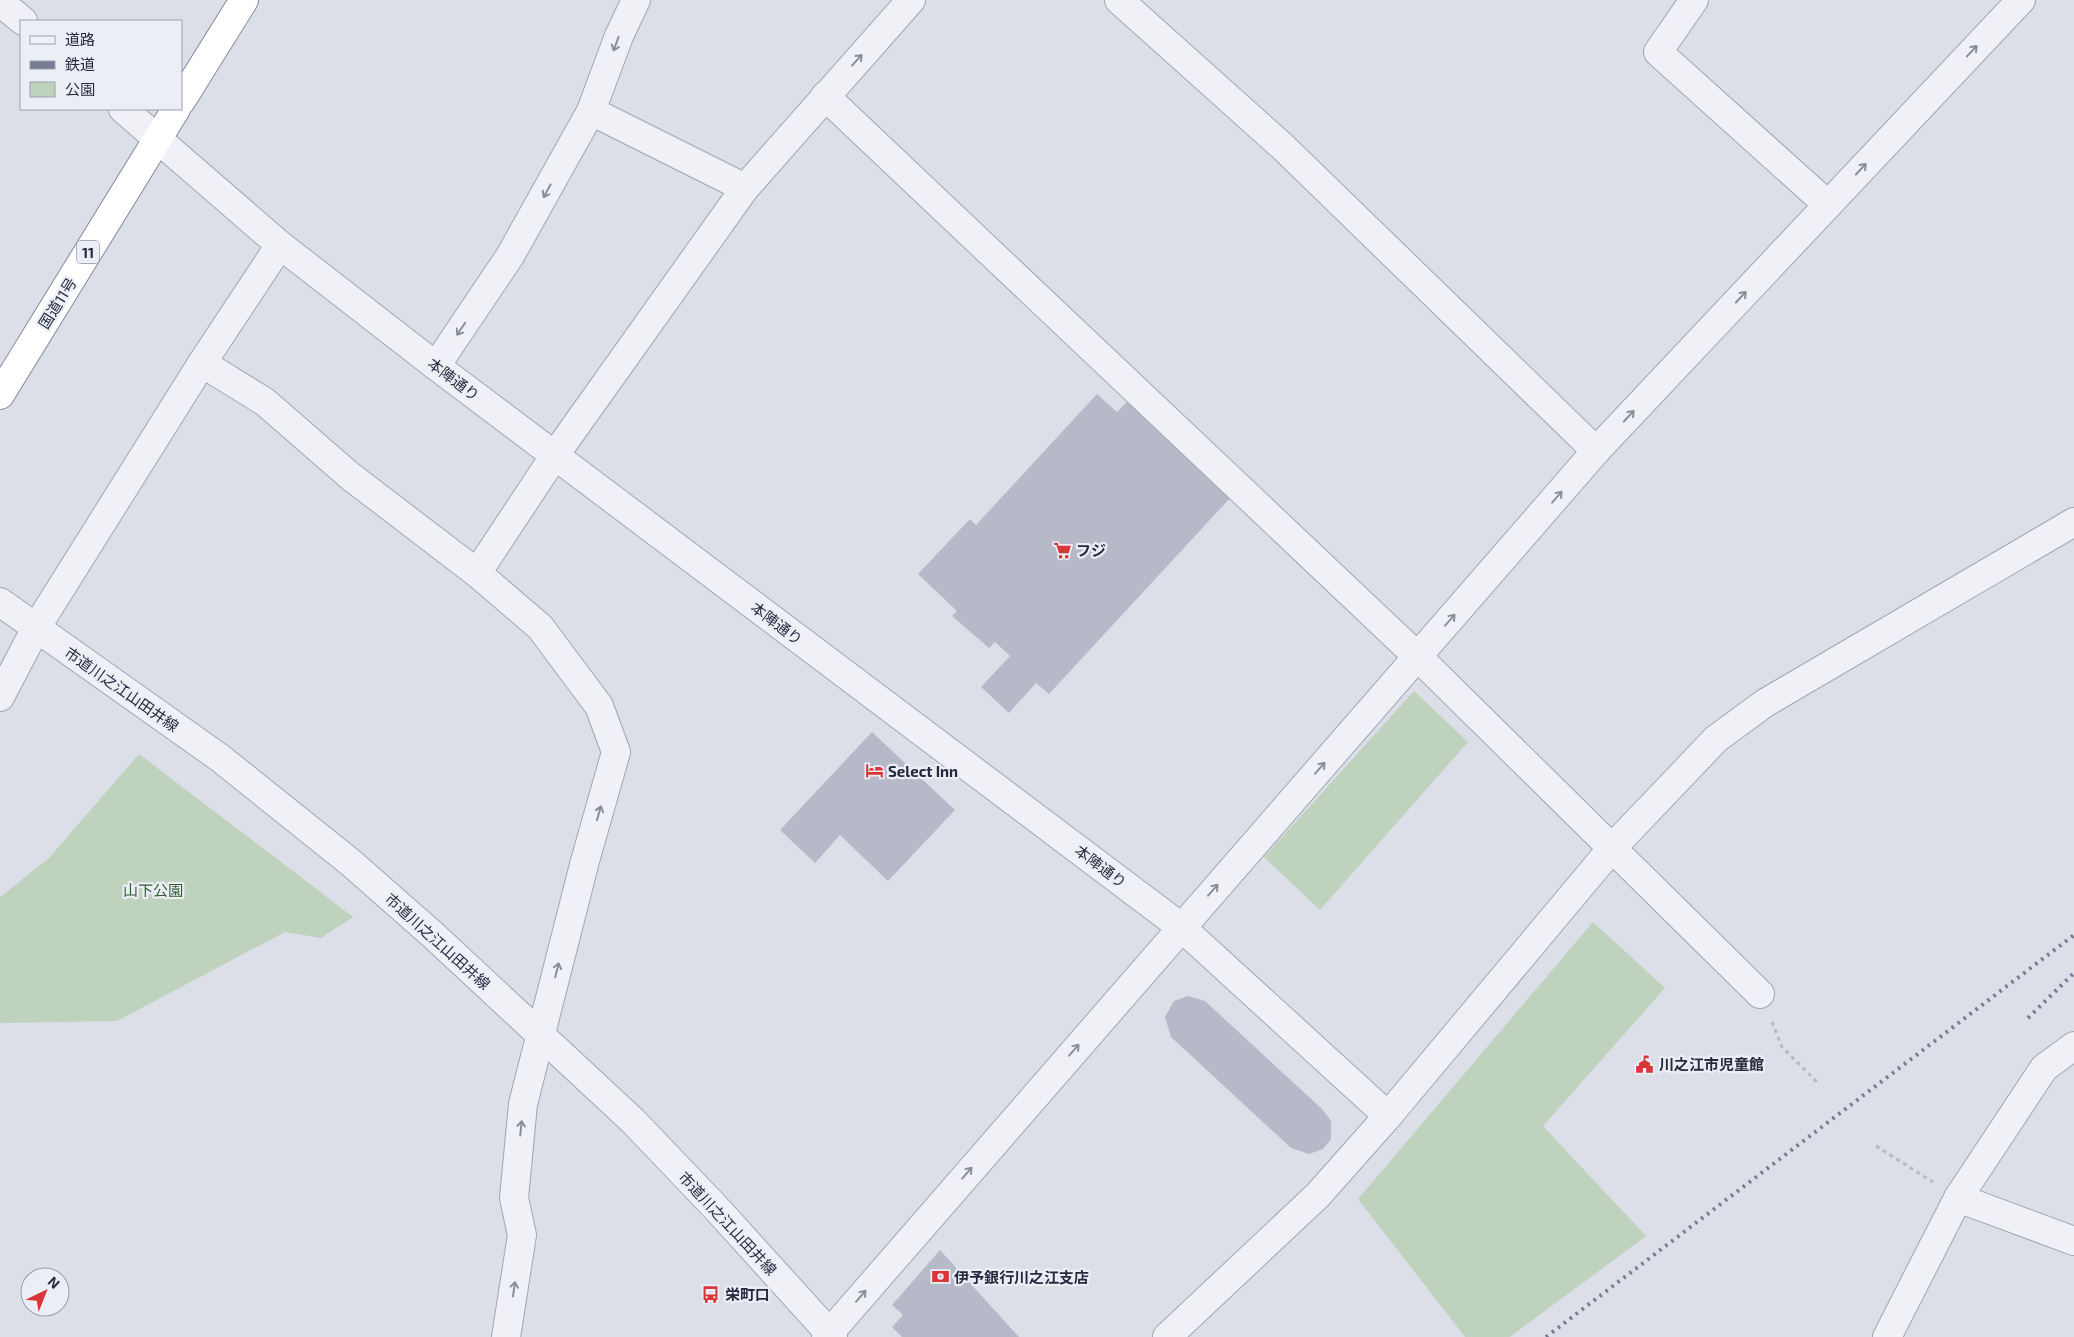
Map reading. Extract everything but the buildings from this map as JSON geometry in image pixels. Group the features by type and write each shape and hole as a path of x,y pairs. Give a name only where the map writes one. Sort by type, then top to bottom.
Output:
{"highway":[{"path":"182,99 244,0"},
{"name":"国道11号","path":"0,395 175,110"}],"street":[{"path":"436,366 510,256 591,111 619,36 636,0"},
{"path":"476,573 555,455 745,188 911,0"},
{"path":"1119,0 1283,147 1596,451"},
{"path":"1694,0 1658,52 1828,205"},
{"path":"829,1336 1181,927 1596,451 2021,0"},
{"path":"0,2 22,20"},
{"path":"825,96 1418,657 1613,847 1760,994"},
{"name":"本陣通り","path":"124,110 280,245 436,366 1181,927 1388,1116"},
{"path":"591,111 745,188"},
{"path":"0,696 36,628 202,363 280,245"},
{"path":"202,363 265,402 350,476 476,573 540,627 599,706 616,752 585,861 523,1104 514,1198 522,1235 506,1337"},
{"path":"1167,1337 1318,1195 1388,1116 1613,847 1716,739 1765,703 2074,522"},
{"name":"市道川之江山田井線","path":"0,602 220,758 350,862 433,935 540,1037 633,1121 718,1210 829,1336"},
{"path":"1888,1337 1958,1198 2044,1068 2074,1046"},
{"path":"1958,1198 2074,1241"}],"path":[{"path":"1760,994 1782,1047 1819,1084"},
{"path":"1876,1146 1958,1198"}],"green space":[{"path":"1414,691 1468,742 1320,910 1264,857"},
{"name":"山下公園","path":"139,754 353,917 321,938 285,932 117,1021 0,1023 0,897 49,858"},
{"path":"1593,922 1665,988 1543,1126 1646,1236 1510,1337 1465,1337 1358,1199"}],"railway":[{"path":"1546,1337 2074,935"},
{"path":"2028,1018 2074,973"}],"place":[{"name":"フジ","path":"1062,550"},
{"name":"Select Inn","path":"874,771"},
{"name":"川之江市児童館","path":"1645,1064"},
{"name":"伊予銀行川之江支店","path":"940,1277"},
{"name":"栄町口","path":"711,1294"}]}
